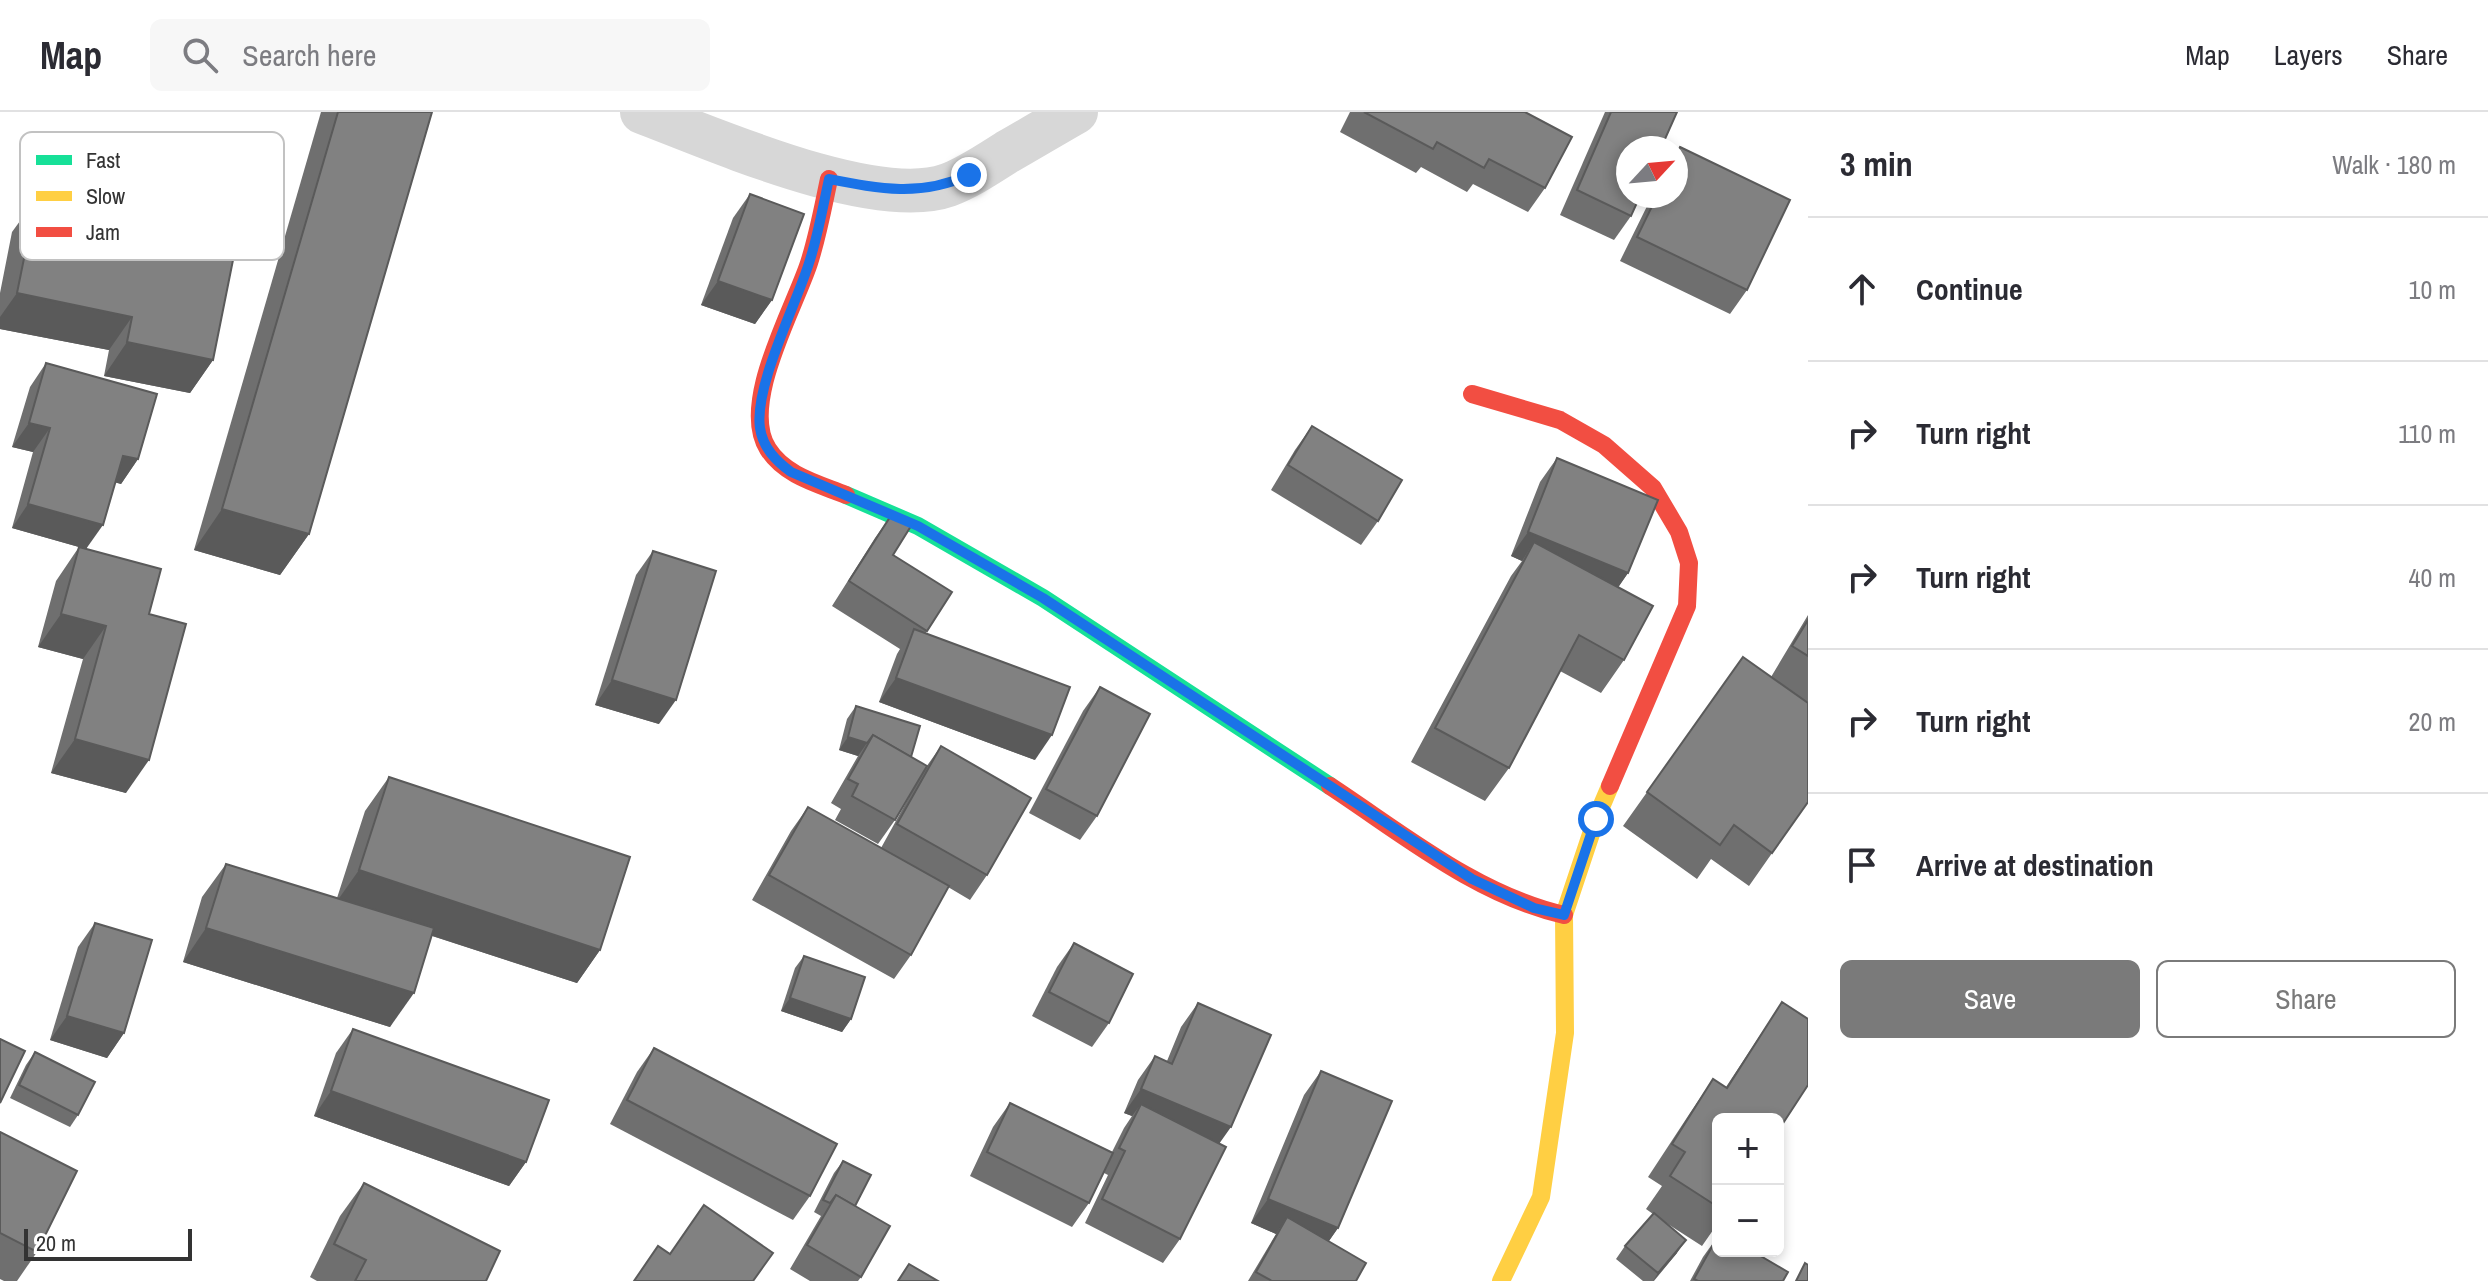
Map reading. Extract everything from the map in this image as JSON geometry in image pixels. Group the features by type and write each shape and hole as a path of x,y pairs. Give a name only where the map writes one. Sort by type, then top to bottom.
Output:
{"street":[{"path":"642,112 829,179 865,186 920,190 946,186 969,175 1076,112"},
{"path":"829,179 809,263 762,395 760,427 767,448 776,461 791,472 918,526 1043,598 1472,879 1534,908 1564,915"},
{"path":"1472,394 1560,420 1604,445 1653,488 1679,532 1689,563 1687,606 1596,819 1564,915 1565,1033 1541,1197 1501,1281"}],"building":[{"path":"338,112 432,112 309,534 222,509"},
{"path":"1364,112 1525,112 1572,137 1545,188 1489,159 1484,168 1437,142 1433,149"},
{"path":"1611,112 1677,112 1666,136 1616,136 1616,208 1635,208 1631,216 1577,190"},
{"path":"1688,151 1790,200 1747,290 1637,237 1651,208 1688,208"},
{"path":"750,194 804,214 772,300 718,281"},
{"path":"24,260 233,260 213,360 127,342 132,317 17,293"},
{"path":"46,363 157,394 138,459 123,456 103,525 28,504 50,428 29,423"},
{"path":"1312,426 1402,480 1378,521 1288,465"},
{"path":"1557,458 1658,500 1628,573 1528,532"},
{"path":"892,514 911,526 893,555 952,592 927,631 849,581"},
{"path":"1534,542 1653,606 1624,660 1579,635 1509,768 1435,728"},
{"path":"79,547 161,569 149,614 186,624 149,760 75,739 106,626 61,614"},
{"path":"653,551 716,571 676,700 612,680"},
{"path":"1808,620 1808,656 1792,646"},
{"path":"914,629 1070,687 1052,735 896,678"},
{"path":"1743,657 1808,703 1808,802 1772,853 1734,825 1720,845 1647,792"},
{"path":"1100,687 1150,714 1097,816 1046,789"},
{"path":"856,706 920,726 911,757 873,735 867,743 848,737"},
{"path":"873,735 927,766 895,820 852,796 858,784 848,779"},
{"path":"941,746 1031,798 987,875 897,824"},
{"path":"389,777 630,857 600,950 359,870"},
{"path":"808,807 949,886 911,955 769,875"},
{"path":"226,864 434,928 414,993 206,928"},
{"path":"95,923 152,940 124,1033 67,1016"},
{"path":"1074,943 1133,974 1109,1023 1049,992"},
{"path":"804,956 865,977 851,1019 790,998"},
{"path":"1782,1002 1808,1019 1808,1085 1784,1122 1784,1113 1712,1113 1712,1203 1670,1176 1685,1152 1672,1144 1713,1079 1727,1088"},
{"path":"1198,1003 1271,1035 1231,1127 1141,1089 1155,1056 1172,1064"},
{"path":"353,1029 549,1100 526,1162 331,1091"},
{"path":"0,1039 25,1051 0,1103"},
{"path":"654,1048 837,1144 810,1196 627,1100"},
{"path":"35,1052 95,1082 78,1115 19,1085"},
{"path":"1321,1071 1392,1101 1338,1228 1268,1199"},
{"path":"1010,1103 1113,1153 1089,1203 987,1152"},
{"path":"1141,1104 1226,1147 1180,1239 1102,1199 1125,1151 1119,1148"},
{"path":"0,1132 77,1171 37,1252 0,1233"},
{"path":"843,1161 871,1175 855,1206 836,1195 830,1203 823,1200"},
{"path":"364,1183 500,1251 486,1281 355,1281 366,1260 334,1244"},
{"path":"836,1195 890,1226 861,1277 807,1245"},
{"path":"704,1205 773,1253 753,1281 634,1281 658,1246 670,1254"},
{"path":"1654,1213 1686,1240 1658,1273 1625,1246"},
{"path":"1287,1217 1366,1263 1356,1281 1272,1281 1256,1272"},
{"path":"1712,1247 1712,1257 1762,1257 1788,1272 1783,1281 1694,1279"},
{"path":"1805,1263 1808,1265 1808,1281 1796,1281"},
{"path":"909,1264 938,1281 898,1281"}],"traffic: fast":[{"path":"846,495 918,526 1043,598 1330,786"}],"traffic: slow":[{"path":"1501,1281 1541,1197 1565,1033 1564,915 1610,786"}],"traffic: jam":[{"path":"829,179 809,263 764,383 760,407 761,430 768,449 793,473 846,495"},
{"path":"1472,394 1560,420 1604,445 1653,488 1679,532 1689,563 1687,606 1610,786"},
{"path":"1330,786 1471,878 1532,906 1564,915"}],"route":[{"path":"969,175 946,186 920,190 865,186 829,179 809,263 762,395 760,427 767,448 776,461 791,472 918,526 1043,598 1472,879 1534,908 1564,915 1596,819"}]}
